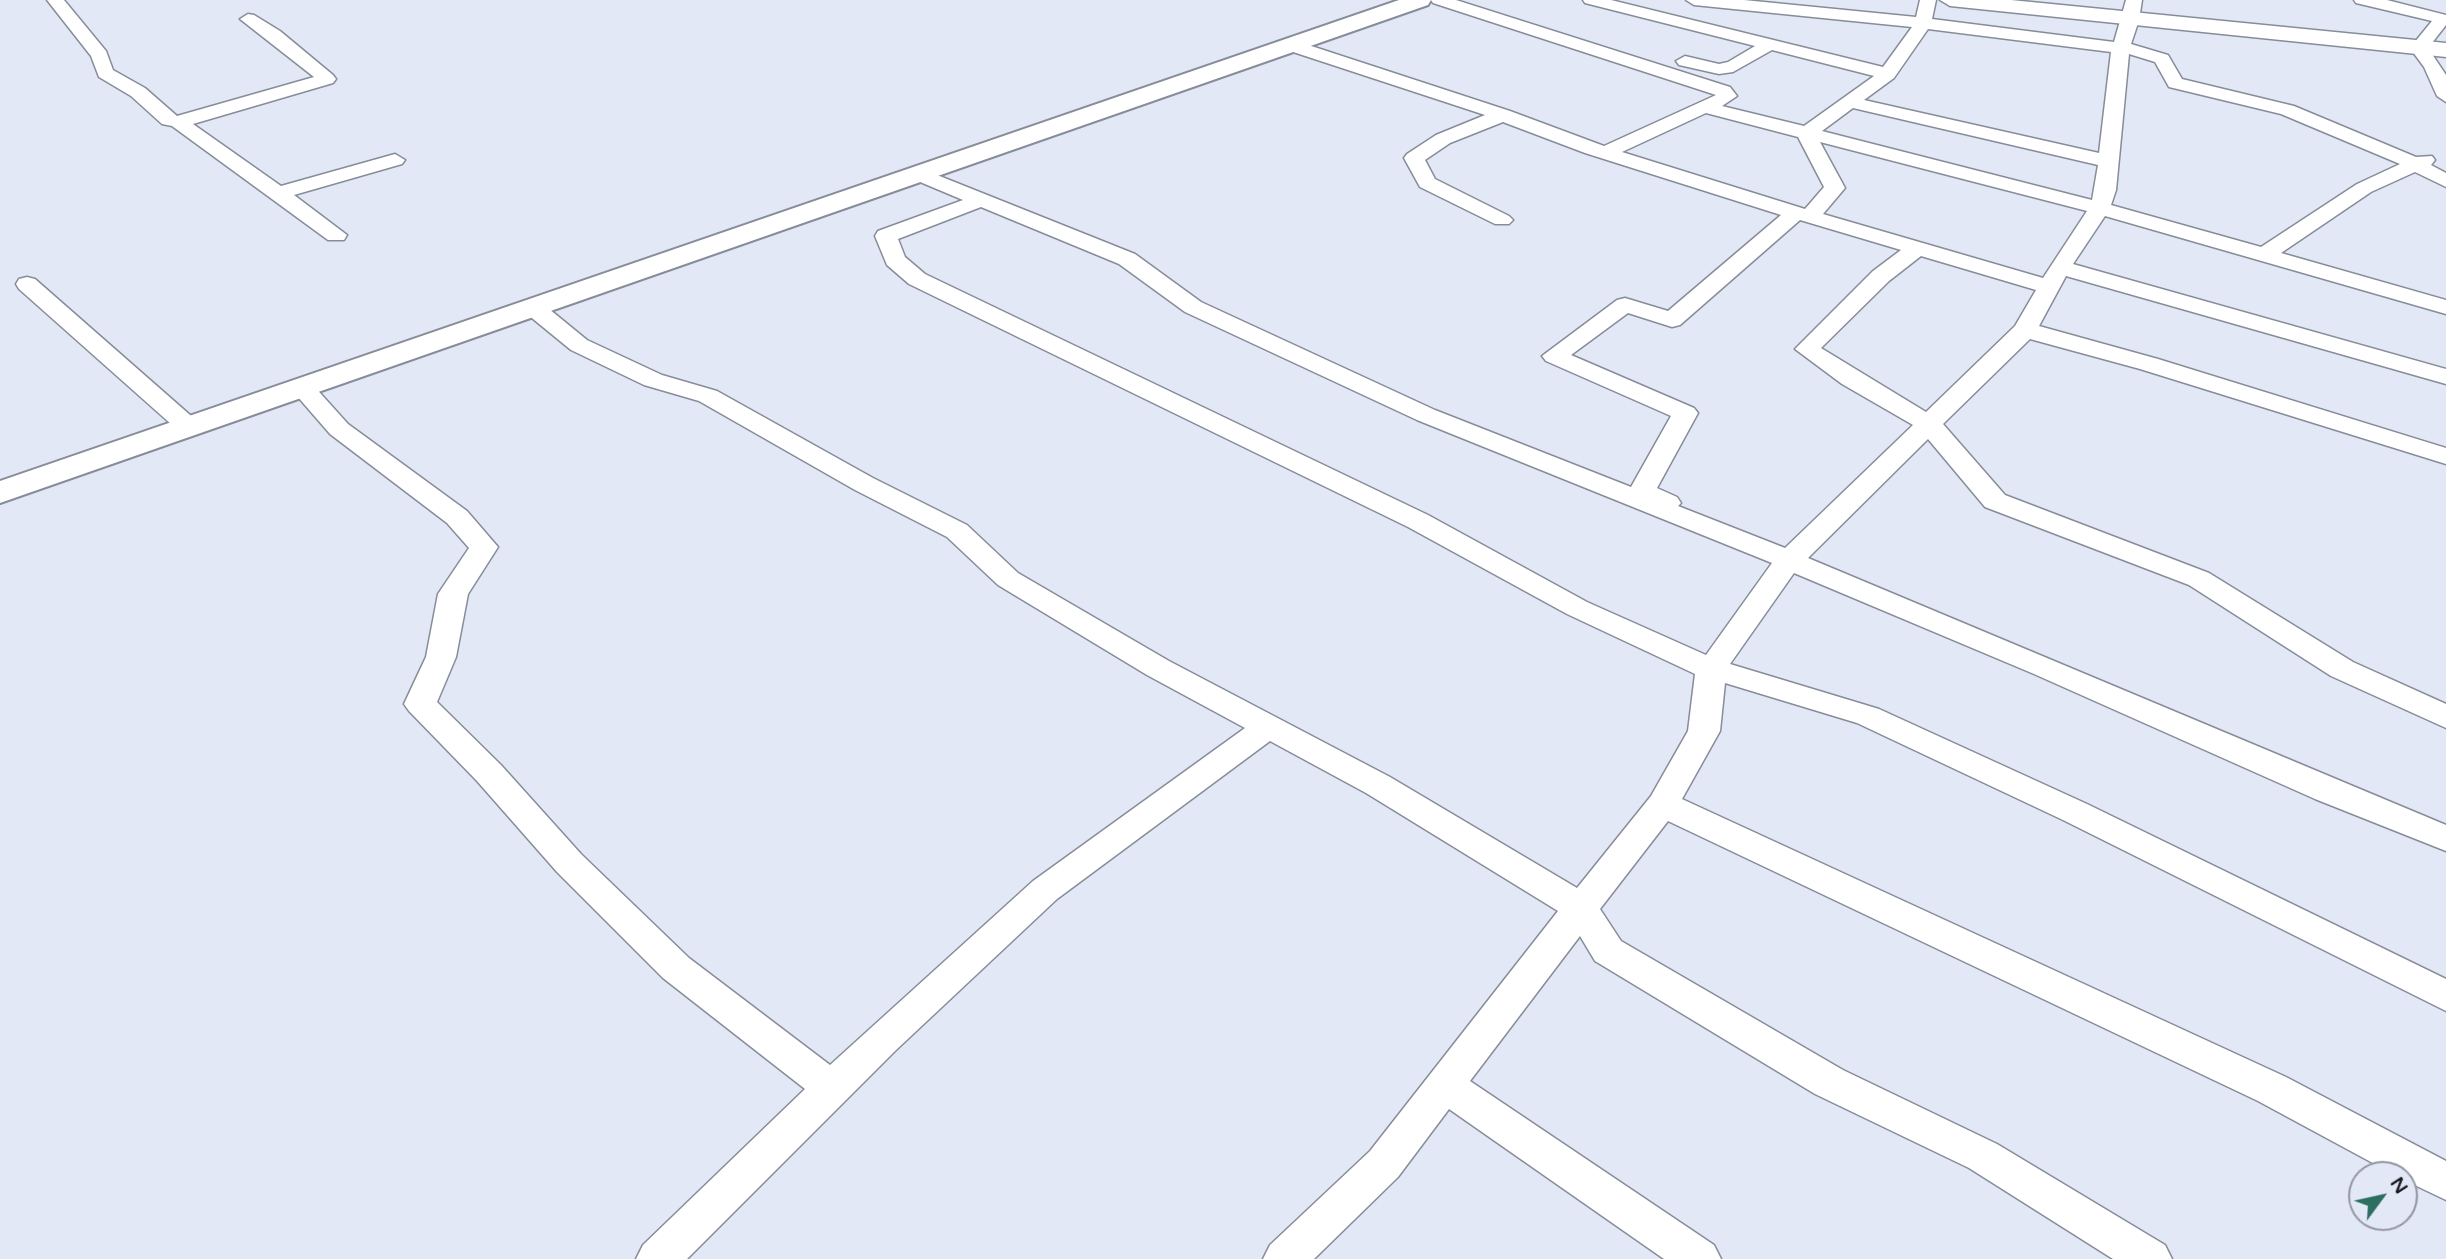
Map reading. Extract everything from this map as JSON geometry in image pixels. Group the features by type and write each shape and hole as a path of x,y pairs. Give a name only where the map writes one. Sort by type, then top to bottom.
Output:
{"main road":[{"path":"0,493 1420,0"}],"street":[{"path":"55,0 100,55 105,73 138,92 169,120 178,122 275,194 336,235"},
{"path":"1439,0 1723,90 1728,96 1709,108 1605,153"},
{"path":"1494,0 1719,69 1732,67 1769,45"},
{"path":"1591,0 1888,74"},
{"path":"1624,8 1667,0"},
{"path":"1694,0 1923,23 2129,22 2162,59 2175,83 2287,110 2414,163 2446,181"},
{"path":"1806,134 1888,74 1923,23 1928,0"},
{"path":"1950,0 2004,3 2129,22 2446,50"},
{"path":"2362,0 2422,12 2442,19 2418,48"},
{"path":"178,122 327,79 274,35 248,19"},
{"path":"1285,1259 1384,1164 1443,1084 1663,804 1704,731 1711,669 1788,560 2025,330 2055,276 2100,208 2106,190 2129,22"},
{"path":"1290,45 1503,115 1605,153 1916,249 2055,276 2446,377"},
{"path":"2418,48 2433,66 2446,96"},
{"path":"1849,102 2108,161"},
{"path":"1709,108 2100,208 2446,307"},
{"path":"1502,220 1427,183 1414,158 1443,139 1503,115"},
{"path":"1788,560 1642,491 1685,414 1555,356 1625,305 1672,320 1835,188 1806,134"},
{"path":"2264,255 2364,188 2414,163 2446,159"},
{"path":"275,194 395,160"},
{"path":"920,175 1126,260 1193,307 1426,415 1788,560 2045,667 2327,791 2446,839"},
{"path":"981,200 886,236 895,260 917,279 1418,521 1577,608 1711,669 1868,716 2075,812 2446,996"},
{"path":"1916,249 1881,276 1807,349 1851,379 1929,424 1995,501 2200,579 2342,669 2446,717"},
{"path":"27,284 188,427"},
{"path":"535,309 579,345 653,380 708,396 864,484 957,531 1009,579 1158,668 1266,728 1378,785 1581,908 1608,951 1829,1082 1983,1156 2150,1259"},
{"path":"2025,330 2149,364 2446,456"},
{"path":"303,389 339,429 457,517 484,547 453,594 441,657 420,704 489,773 569,863 676,968 832,1088"},
{"path":"658,1259 832,1088 1045,890 1266,728"},
{"path":"1663,804 2273,1089 2446,1182"},
{"path":"1443,1084 1699,1259"}]}
